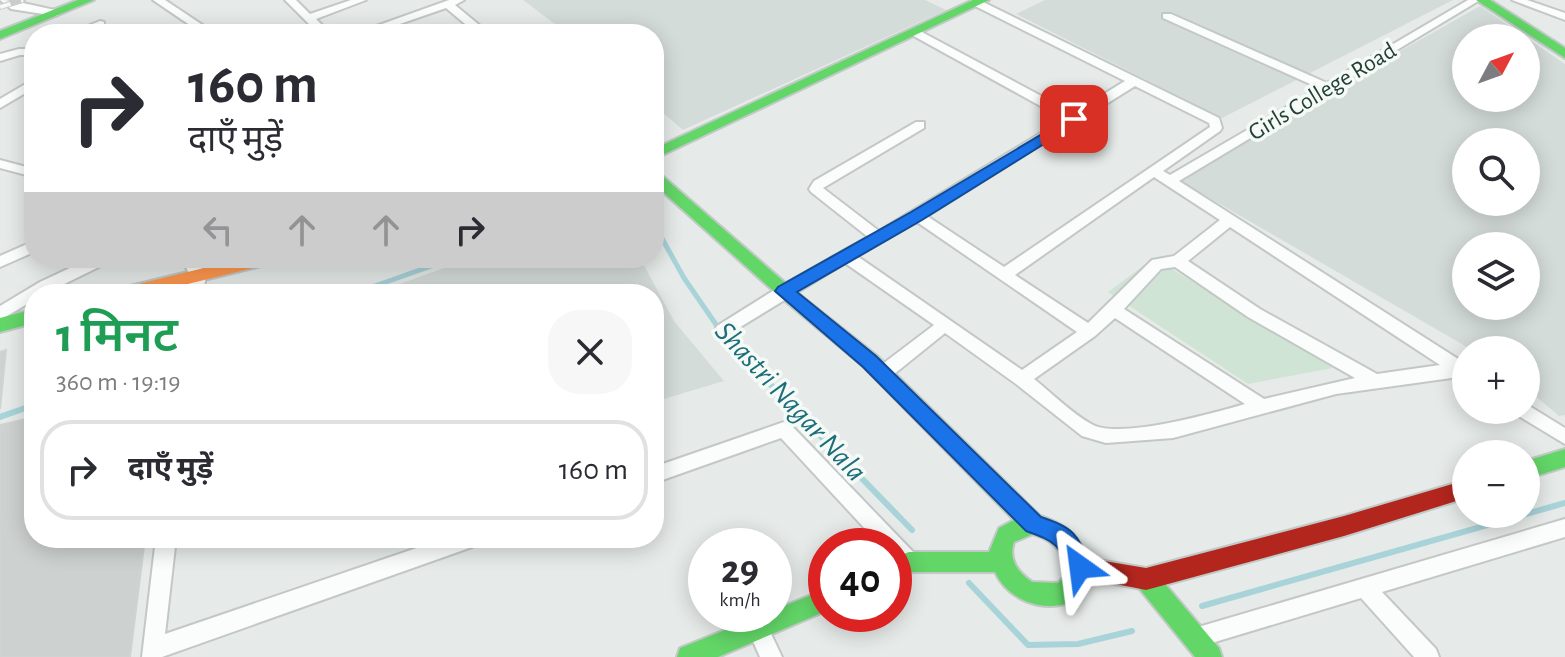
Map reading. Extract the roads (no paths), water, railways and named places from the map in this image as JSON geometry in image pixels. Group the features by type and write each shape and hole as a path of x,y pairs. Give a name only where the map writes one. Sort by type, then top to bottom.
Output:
{"street":[{"path":"4,0 15,7 56,13"},
{"path":"30,24 88,0"},
{"path":"290,0 314,24"},
{"path":"308,18 361,0"},
{"path":"389,24 459,0"},
{"name":"Girls College Road","path":"1170,181 1475,0"},
{"path":"1482,0 1565,54"},
{"path":"1517,0 1565,17"},
{"path":"164,1 196,24"},
{"path":"664,150 980,2 1215,121 1216,128 1004,275"},
{"path":"447,4 472,24"},
{"path":"1167,16 1327,87"},
{"path":"2,36 24,27"},
{"path":"914,32 1074,119"},
{"path":"0,58 24,53"},
{"path":"723,330 784,291 917,216 1134,81"},
{"path":"0,104 24,89"},
{"path":"879,238 816,189 819,184 920,125"},
{"path":"0,164 24,170"},
{"path":"1154,171 1452,364"},
{"path":"664,185 882,374 1033,524 1059,533 1070,542 1080,567 1072,587 1051,597 1025,591 1005,574 1000,562 999,550 1010,530 1033,524"},
{"path":"917,216 1089,332"},
{"path":"1022,379 1089,332 1157,264 1178,261 1229,220"},
{"path":"0,262 24,251"},
{"path":"846,256 1022,379 1088,431 1106,436 1173,431 1336,387 1452,372"},
{"path":"1178,261 1254,313 1375,381"},
{"path":"49,284 83,268"},
{"path":"196,284 241,268"},
{"path":"0,314 24,299"},
{"path":"1114,310 1261,406"},
{"path":"0,325 24,319"},
{"path":"882,374 945,325"},
{"path":"1540,421 1565,437"},
{"path":"664,471 784,429 869,528"},
{"path":"1540,466 1565,458"},
{"path":"1080,567 1146,579 1452,493"},
{"path":"1195,638 1565,528"},
{"path":"165,548 153,653 444,548"},
{"path":"912,566 1000,562"},
{"path":"1146,579 1210,657"},
{"path":"1365,588 1428,657"},
{"path":"689,657 754,632"},
{"path":"760,632 771,657"}],"waterway":[{"name":"Shastri Nagar Nala","path":"664,242 684,278 726,339 771,385"},
{"name":"Shastri Nagar Nala","path":"380,284 426,268"},
{"name":"Shastri Nagar Nala","path":"769,383 910,528"},
{"name":"Shastri Nagar Nala","path":"0,417 24,409"},
{"name":"Shastri Nagar Nala","path":"1202,606 1565,503"},
{"name":"Shastri Nagar Nala","path":"969,583 1028,645 1078,644 1132,631"}],"railway":[{"path":"0,7 23,0"}]}
